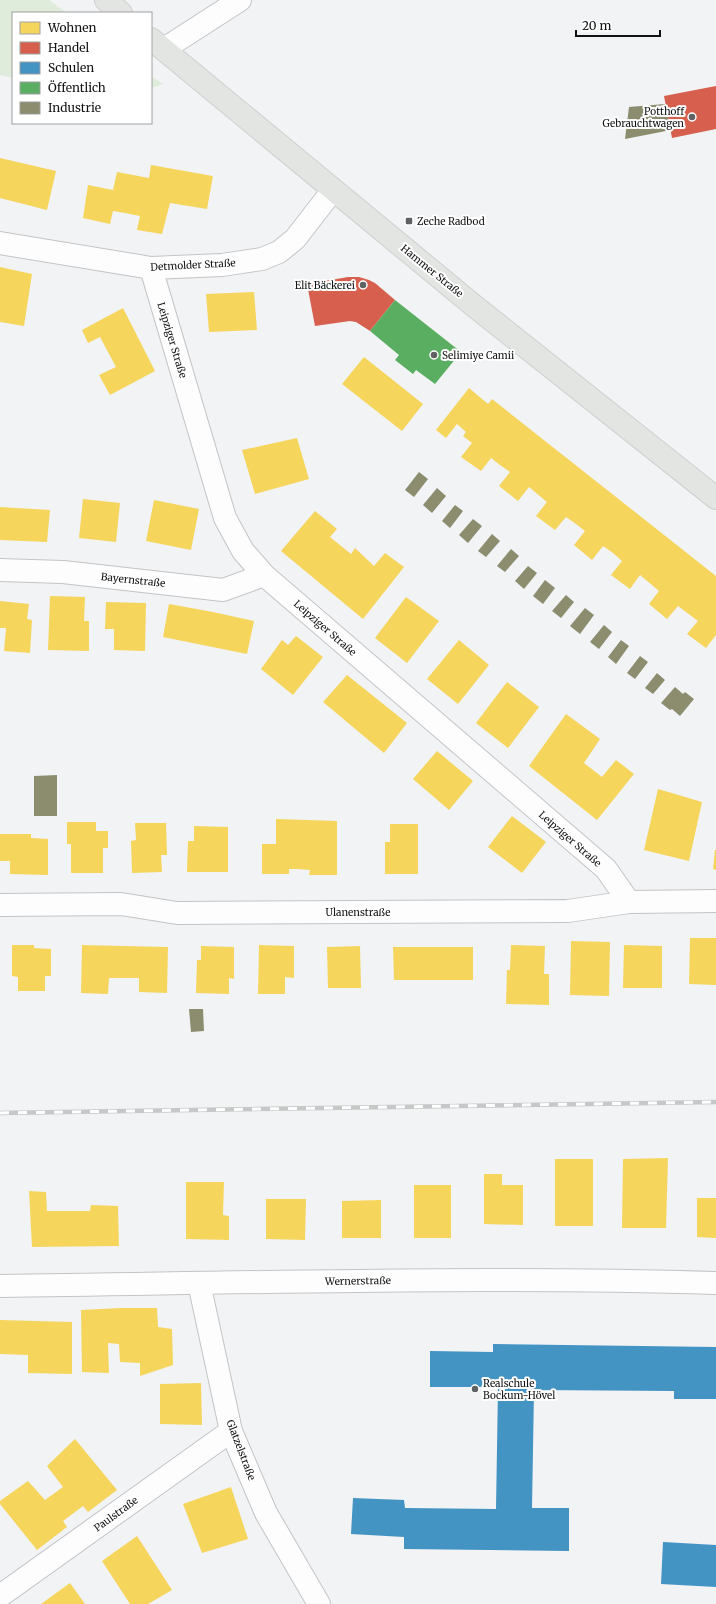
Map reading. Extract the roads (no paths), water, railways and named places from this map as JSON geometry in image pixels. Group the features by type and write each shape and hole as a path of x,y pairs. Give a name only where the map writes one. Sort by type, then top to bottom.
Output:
{"main road":[{"path":"106,0 120,12"},
{"name":"Hammer Straße","path":"157,44 493,321 716,498"}],"street":[{"path":"157,44 240,0"},
{"name":"Detmolder Straße","path":"0,243 151,268 222,265 262,259 279,252 295,239 333,190"},
{"name":"Leipziger Straße","path":"151,268 225,518 243,551 264,575 606,869 629,902"},
{"name":"Bayernstraße","path":"0,570 63,572 223,590 264,575"},
{"name":"Ulanenstraße","path":"0,905 121,904 177,913 217,913 568,911 629,902 716,901"},
{"name":"Wernerstraße","path":"0,1286 599,1280 716,1283"},
{"name":"Glatzelstraße","path":"199,1283 231,1430 266,1513 319,1604"},
{"name":"Paulstraße","path":"0,1596 231,1430"}],"railway":[{"path":"0,1113 716,1102"}],"place":[{"name":"Potthoff Gebrauchtwagen","path":"692,117"},
{"name":"Zeche Radbod","path":"409,221"},
{"name":"Elit Bäckerei","path":"363,285"},
{"name":"Selimiye Camii","path":"434,355"},
{"name":"Realschule Bockum-Hövel","path":"475,1389"}]}
